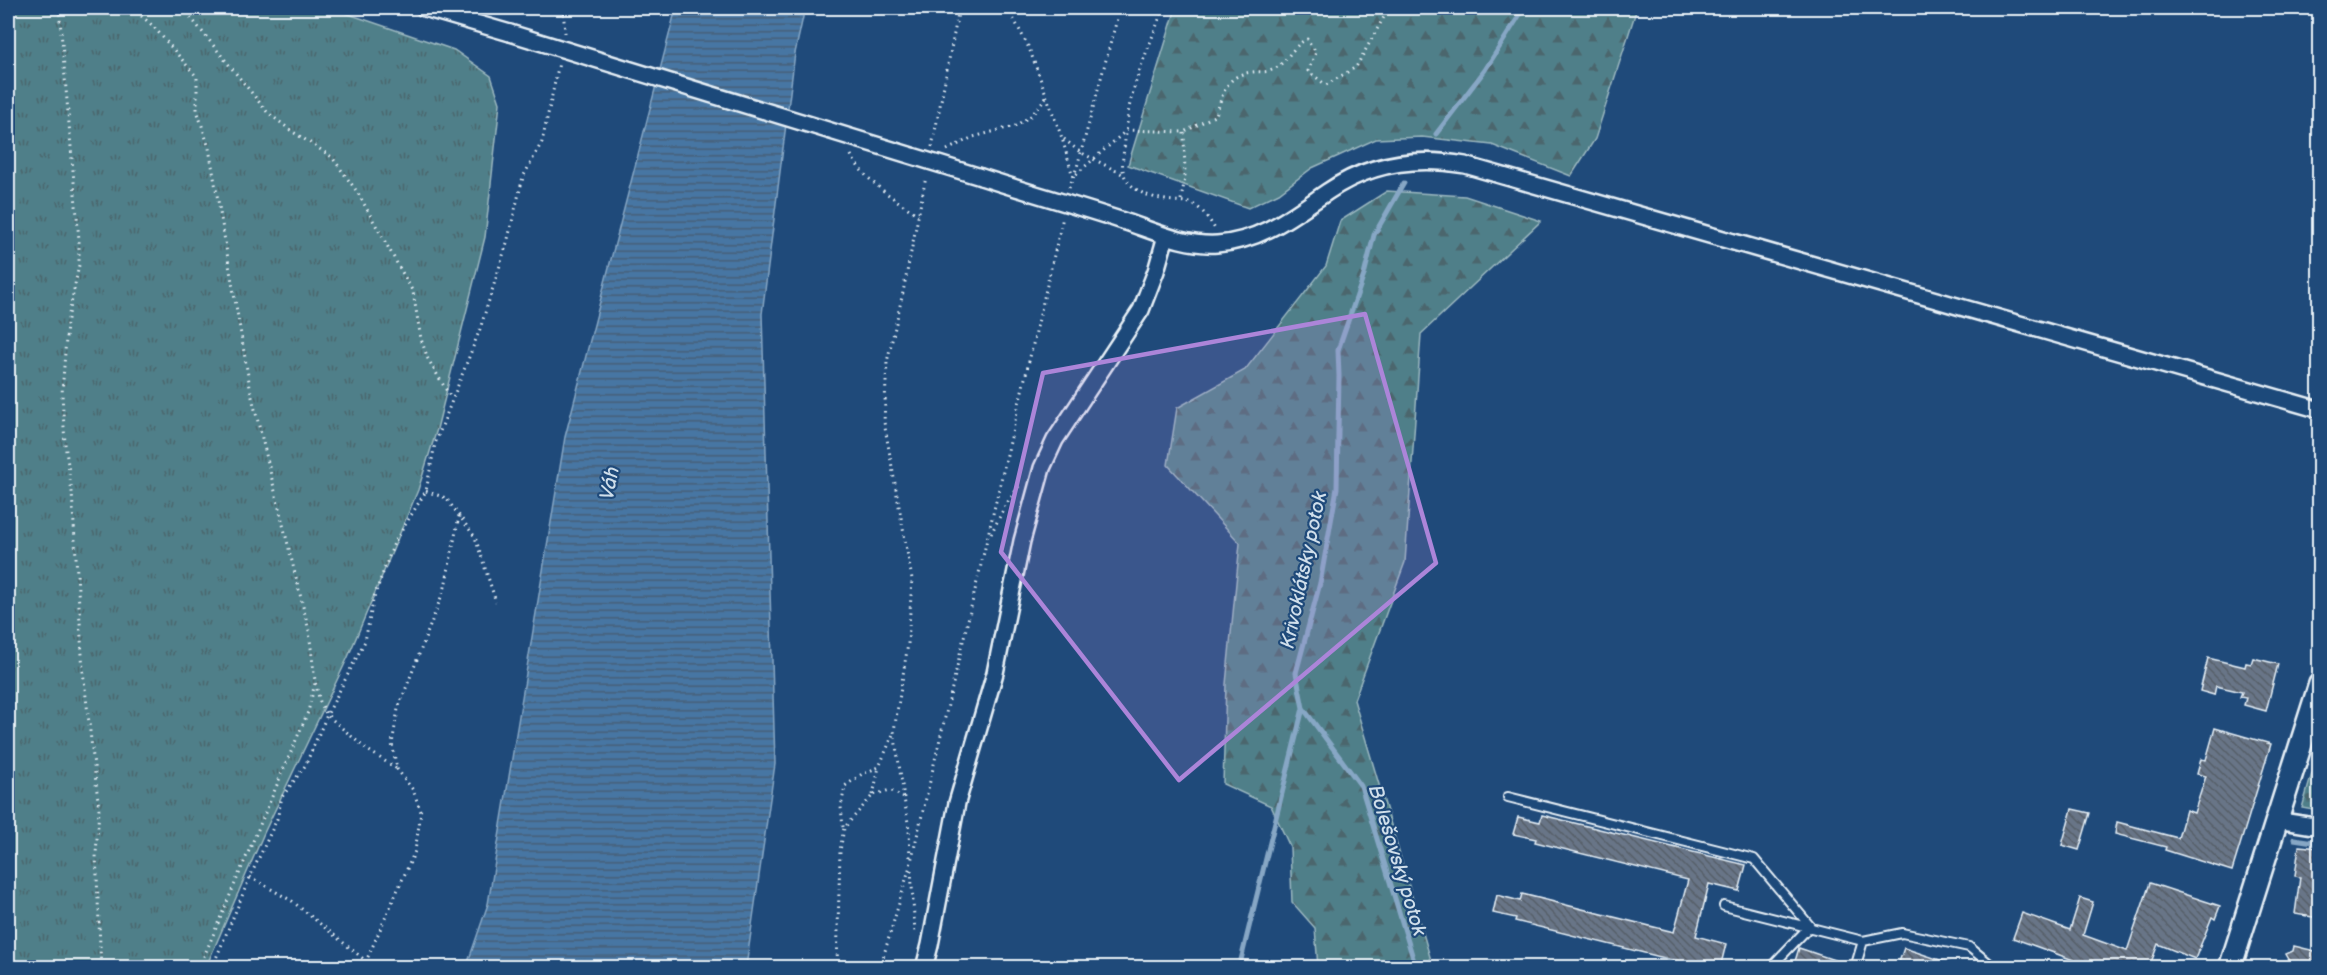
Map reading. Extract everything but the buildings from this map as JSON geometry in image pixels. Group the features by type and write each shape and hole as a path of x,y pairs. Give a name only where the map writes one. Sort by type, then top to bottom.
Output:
{"main road":[{"path":"2230,968 2319,684"}],"street":[{"path":"424,8 1189,242 1218,244 1249,238 1271,230 1352,177 1371,169 1396,162 1444,161 1465,165 2319,410"},
{"path":"924,968 957,803 995,672 1022,541 1042,468 1055,440 1141,310 1166,236"},
{"path":"2276,820 2319,827"}],"lane":[{"path":"1508,797 1754,859 1810,926"},
{"path":"1724,906 1863,941 1902,933 1969,947 1995,968"},
{"path":"1770,968 1810,926"},
{"path":"1855,968 1863,941"}],"path":[{"path":"60,8 79,240 79,265 67,324 62,394 65,444 72,492 83,671 99,809 96,854 101,968"},
{"path":"132,8 153,26 197,77 197,110 209,148 251,393 309,631 320,702 327,715 366,749 397,769 413,790 421,812 415,851 394,903 363,968"},
{"path":"183,8 268,113 332,157 358,193 413,292 421,339 428,359 451,399"},
{"path":"563,8 565,31 563,42"},
{"path":"932,148 959,8"},
{"path":"1008,8 1029,48 1062,138 1073,177"},
{"path":"880,968 910,866 987,544 1067,192 1120,8"},
{"path":"1124,175 1122,159 1130,108 1143,62 1163,8"},
{"path":"1073,177 1127,130 1184,132 1216,115 1224,90 1234,77 1251,72 1270,72 1285,61 1299,43 1307,39 1316,52 1308,71 1326,85 1356,67 1389,8"},
{"path":"212,968 277,819 282,797 305,766 327,715 365,641 374,597 394,543 426,491 435,444 483,318 507,243 523,177 543,142 560,53"},
{"path":"946,150 974,137 1015,126 1032,115 1046,97"},
{"path":"1181,200 1185,178 1184,132"},
{"path":"1062,138 1080,152 1124,175 1131,185 1146,195 1164,201 1181,200 1200,208 1215,230 1218,244"},
{"path":"849,150 862,171 918,215"},
{"path":"844,828 873,795 879,767 894,731 908,644 912,579 884,422 887,362 927,171"},
{"path":"987,544 995,523 1014,492 1032,471 1042,468"},
{"path":"426,491 446,498 475,537 496,602"},
{"path":"397,769 392,744 398,709 445,587 459,516"},
{"path":"199,968 308,712 315,681"},
{"path":"894,731 909,830 914,929 920,940 930,945"},
{"path":"837,968 840,851 844,828 841,807 845,786 862,774 879,767"},
{"path":"873,795 890,790 904,798"},
{"path":"250,877 292,901 366,960"}],"highlighted area":[{"path":"1365,314 1436,563 1179,780 1001,552 1043,373"}],"green space":[{"path":"8,8 331,8 454,50 491,76 500,103 485,237 437,429 418,490 348,657 264,833 206,967 8,967"},
{"path":"1176,8 1637,8 1595,139 1571,176 1492,145 1422,137 1376,139 1312,168 1279,193 1248,208 1128,165"},
{"path":"1387,191 1465,196 1541,221 1421,334 1405,562 1354,700 1433,967 1318,967 1315,928 1292,902 1290,847 1271,806 1223,784 1226,684 1240,543 1168,465 1177,408 1245,370 1326,266 1340,221"},
{"path":"2319,750 2319,811 2302,808"}],"water":[{"name":"Váh","path":"676,8 805,8 795,53 762,314 775,764 746,967 466,968 488,904 565,437"}],"waterway":[{"name":"Krivoklátsky potok","path":"1436,134 1485,70 1524,8"},
{"name":"Krivoklátsky potok","path":"1239,968 1303,708 1296,673 1320,583 1337,488 1338,350 1364,275 1374,235 1404,183"},
{"name":"Bolešovský potok","path":"1303,708 1361,786 1416,968"},
{"path":"2294,839 2320,843"}]}
